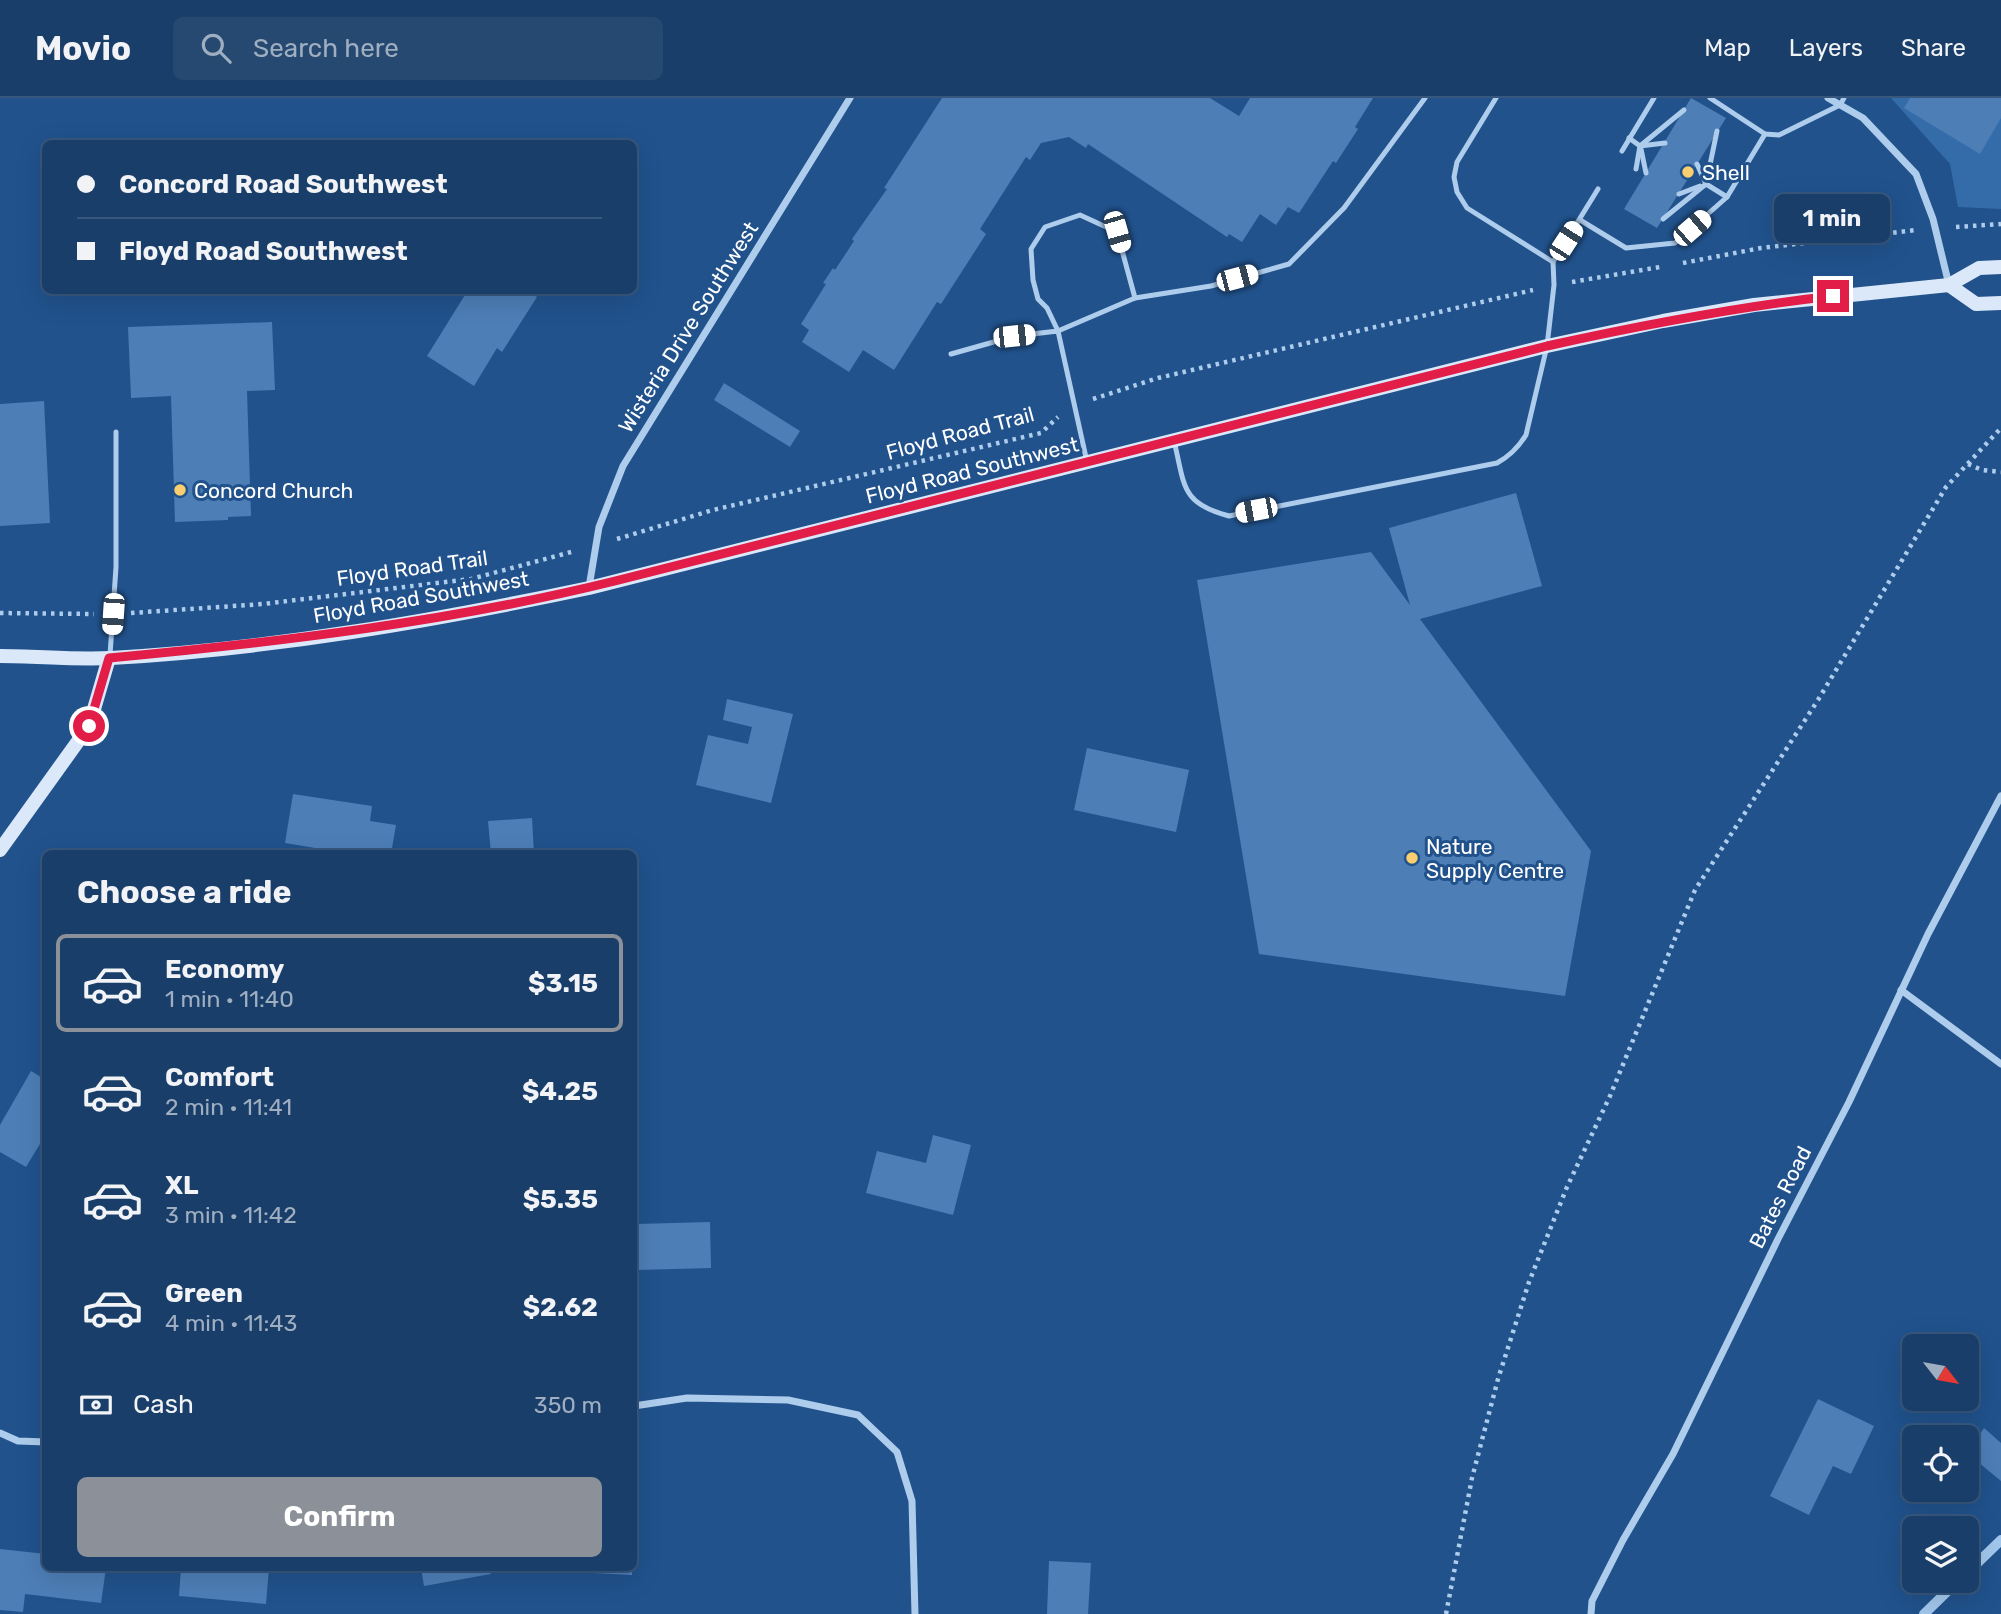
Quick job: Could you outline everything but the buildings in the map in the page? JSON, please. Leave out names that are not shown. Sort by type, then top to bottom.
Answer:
[{"type":"main road","name":"Floyd Road Southwest","points":[[0,656],[109,658],[356,632],[478,611],[589,588],[1547,346],[1754,305],[1949,285],[1979,268],[2001,267]]},
{"type":"main road","points":[[1949,285],[1976,304],[2001,303]]},
{"type":"main road","points":[[0,850],[89,726],[109,658]]},
{"type":"street","name":"Wisteria Drive Southwest","points":[[589,588],[599,527],[623,466],[850,98]]},
{"type":"street","points":[[1828,98],[1842,101],[1863,118],[1916,173],[1935,228],[1949,285]]},
{"type":"street","name":"Bates Road","points":[[1591,1614],[1592,1601],[1623,1540],[1673,1454],[1778,1239],[1849,1102],[1928,934],[2001,796]]},
{"type":"street","points":[[1901,990],[2001,1064]]},
{"type":"street","points":[[637,1406],[687,1398],[788,1400],[858,1415],[897,1452],[912,1501],[915,1614]]},
{"type":"street","points":[[0,1433],[18,1441],[42,1442]]},
{"type":"lane","points":[[951,354],[1014,336],[1058,331],[1135,298],[1211,286],[1289,264],[1345,208],[1426,98]]},
{"type":"lane","points":[[1496,98],[1457,162],[1454,177],[1457,192],[1467,208],[1553,262]]},
{"type":"lane","points":[[1710,98],[1765,134],[1779,135],[1842,101]]},
{"type":"lane","points":[[1622,151],[1651,99]]},
{"type":"lane","points":[[1636,169],[1640,146],[1684,110]]},
{"type":"lane","points":[[1663,219],[1706,184],[1717,131]]},
{"type":"lane","points":[[1580,220],[1626,248],[1675,243],[1727,197],[1765,134]]},
{"type":"lane","points":[[1629,138],[1640,146],[1646,173]]},
{"type":"lane","points":[[1640,146],[1665,143]]},
{"type":"lane","points":[[1698,164],[1706,184],[1727,197]]},
{"type":"lane","points":[[1679,194],[1706,184]]},
{"type":"lane","points":[[1174,441],[1187,494],[1197,504],[1229,516],[1496,463],[1518,448],[1526,435],[1547,346],[1555,285],[1553,262],[1598,189]]},
{"type":"lane","points":[[1087,463],[1072,405],[1058,331],[1047,307],[1038,299],[1033,280],[1031,249],[1045,227],[1080,215],[1117,232],[1135,298]]},
{"type":"lane","points":[[109,658],[116,566],[116,432]]},
{"type":"path","points":[[1681,263],[1761,248],[1935,228],[2001,224]]},
{"type":"path","name":"Floyd Road Trail","points":[[0,613],[113,614],[263,604],[471,579],[713,510],[1041,433],[1072,405],[1158,378],[1555,285],[1667,266]]},
{"type":"path","points":[[1446,1614],[1472,1478],[1498,1379],[1529,1282],[1695,890],[1818,700],[1946,487],[2001,428]]},
{"type":"path","points":[[1968,464],[1982,470],[2001,472]]},
{"type":"shaded area","points":[[1891,98],[2001,98],[2001,209],[1958,207],[1950,164]]},
{"type":"waterway","points":[[1979,1561],[2001,1540]]},
{"type":"waterway","points":[[1924,1614],[1946,1593]]},
{"type":"place","name":"Shell","points":[[1688,172]]},
{"type":"place","name":"Concord Church","points":[[180,490]]},
{"type":"place","name":"Nature Supply Centre","points":[[1412,858]]},
{"type":"route","points":[[89,726],[109,658],[356,632],[589,588],[1547,346],[1754,305],[1833,296]]}]
